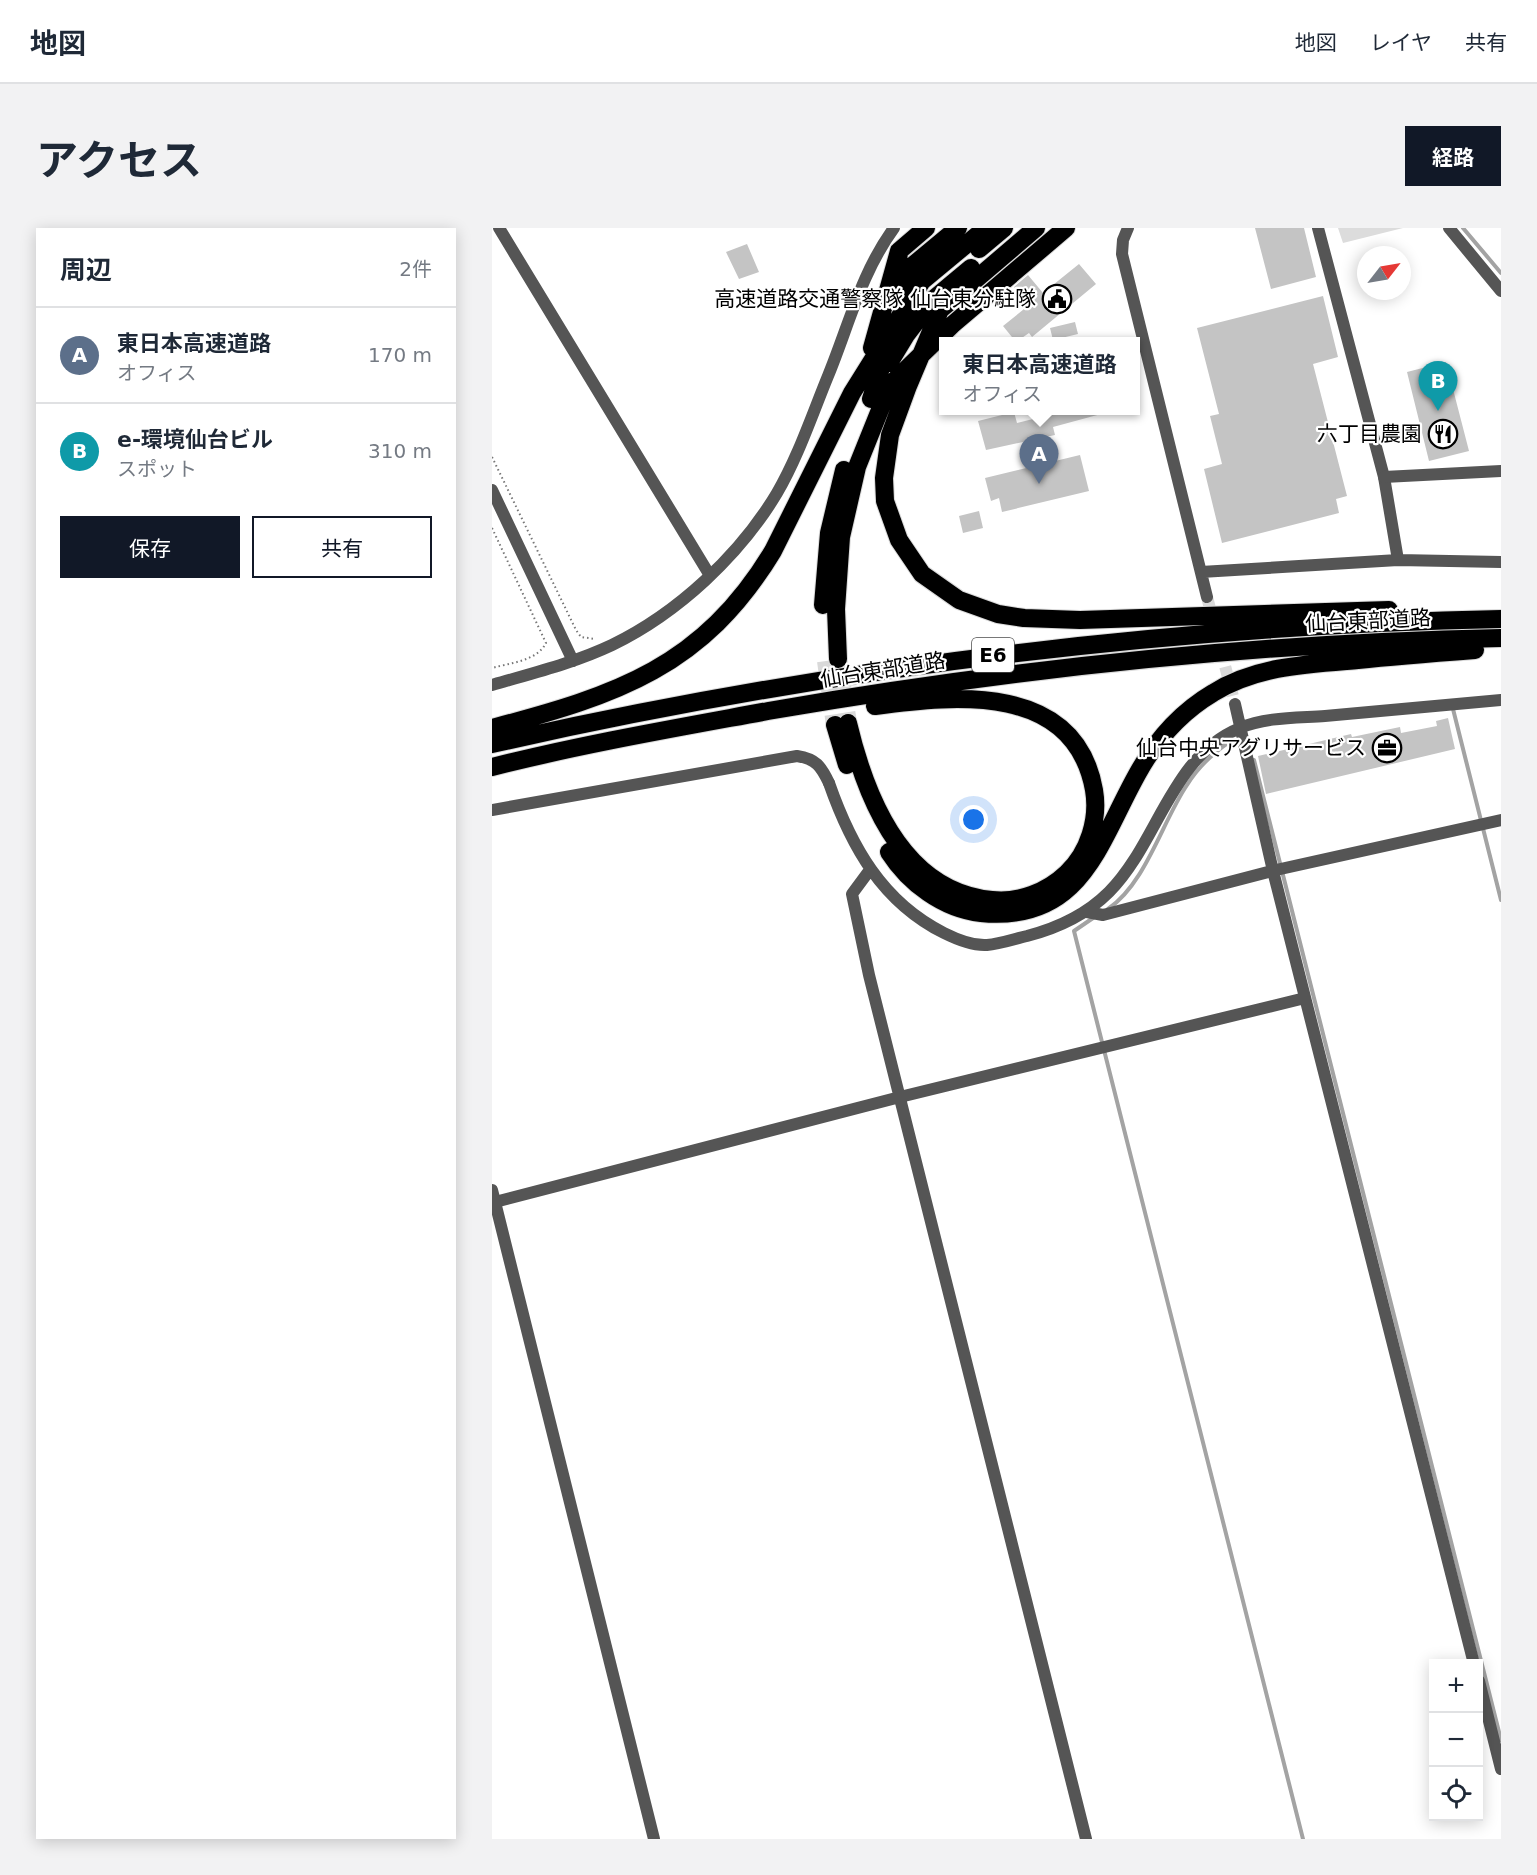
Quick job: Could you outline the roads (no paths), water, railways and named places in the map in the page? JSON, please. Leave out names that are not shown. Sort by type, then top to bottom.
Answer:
[{"type":"highway","points":[[865,369],[899,251],[926,228]]},
{"type":"highway","points":[[895,323],[905,259],[942,228]]},
{"type":"highway","points":[[895,323],[911,267],[958,228]]},
{"type":"highway","points":[[895,323],[917,274],[972,228]]},
{"type":"highway","points":[[492,728],[603,696],[655,672],[680,656],[726,616],[754,582],[773,551],[865,369],[922,281],[986,228]]},
{"type":"highway","points":[[895,323],[928,291],[1004,228]]},
{"type":"highway","points":[[832,660],[841,537],[857,467],[892,385],[938,304],[1018,228]]},
{"type":"highway","points":[[895,323],[938,304],[1036,228]]},
{"type":"highway","points":[[923,352],[946,317],[1052,228]]},
{"type":"highway","points":[[940,337],[1066,228]]},
{"type":"highway","points":[[953,337],[1080,228]]},
{"type":"highway","points":[[899,251],[892,385],[884,478],[891,521],[910,559],[922,574],[950,595],[978,608],[1024,618],[1080,620],[1419,610],[1501,618]]},
{"type":"highway","points":[[923,352],[938,304]]},
{"type":"highway","points":[[892,385],[939,338]]},
{"type":"highway","points":[[923,352],[939,344]]},
{"type":"highway","points":[[892,385],[939,349]]},
{"type":"highway","name":"仙台東部道路","points":[[492,744],[714,698],[972,657],[1210,633],[1501,618]]},
{"type":"highway","name":"仙台東部道路","points":[[492,766],[620,738],[866,695],[1066,667],[1272,649],[1501,638]]},
{"type":"highway","points":[[620,738],[723,729],[918,700],[979,699],[1016,705],[1053,722],[1076,744],[1084,758],[1093,785],[1095,816],[1090,837],[1080,857],[1067,873],[1053,884],[1019,899],[1000,901],[979,899],[941,886],[907,857],[880,814],[841,724],[852,780],[868,818],[905,872],[937,898],[954,906],[971,912],[1010,914],[1046,903],[1086,872],[1152,749],[1181,717],[1214,692],[1250,675],[1313,663],[1501,649]]},
{"type":"street","points":[[499,228],[709,574]]},
{"type":"street","points":[[492,685],[573,661],[611,645],[644,626],[685,596],[735,550],[778,491],[833,363],[862,282],[878,250],[894,228]]},
{"type":"street","points":[[1128,228],[1123,240],[1122,254],[1207,597]]},
{"type":"street","points":[[1318,228],[1384,477],[1398,560]]},
{"type":"street","points":[[1449,228],[1501,291]]},
{"type":"street","points":[[1384,477],[1501,471]]},
{"type":"street","points":[[492,489],[573,661]]},
{"type":"street","points":[[1200,572],[1398,560],[1501,562]]},
{"type":"street","points":[[1095,913],[1198,757],[1240,728],[1278,720],[1501,700]]},
{"type":"street","points":[[1235,704],[1279,870],[1305,998],[1473,1659]]},
{"type":"street","points":[[492,810],[797,756],[811,759],[819,764],[829,783],[849,836],[870,871],[924,923],[965,941],[985,945],[1038,933],[1095,913],[1501,820]]},
{"type":"street","points":[[870,871],[852,894],[900,1097],[1086,1839]]},
{"type":"street","points":[[654,1839],[494,1196],[1305,998]]},
{"type":"street","points":[[1483,1697],[1501,1769]]},
{"type":"waterway","points":[[1463,228],[1501,273]]},
{"type":"waterway","points":[[1453,709],[1501,900]]},
{"type":"waterway","points":[[1108,909],[1133,884],[1191,778],[1206,761],[1229,742]]},
{"type":"waterway","points":[[1254,760],[1501,1740]]},
{"type":"waterway","points":[[1096,916],[1074,931],[1303,1839]]},
{"type":"tunnel","points":[[1207,597],[1235,704]]},
{"type":"tunnel","points":[[838,659],[848,723]]},
{"type":"tunnel","points":[[826,661],[835,725]]},
{"type":"place","name":"高速道路交通警察隊 仙台東分駐隊","points":[[1057,299]]},
{"type":"place","name":"e-環境仙台ビル","points":[[1438,411]]},
{"type":"place","name":"六丁目農園","points":[[1443,434]]},
{"type":"place","name":"東日本高速道路","points":[[1039,484]]},
{"type":"place","name":"仙台中央アグリサービス","points":[[1387,748]]}]
